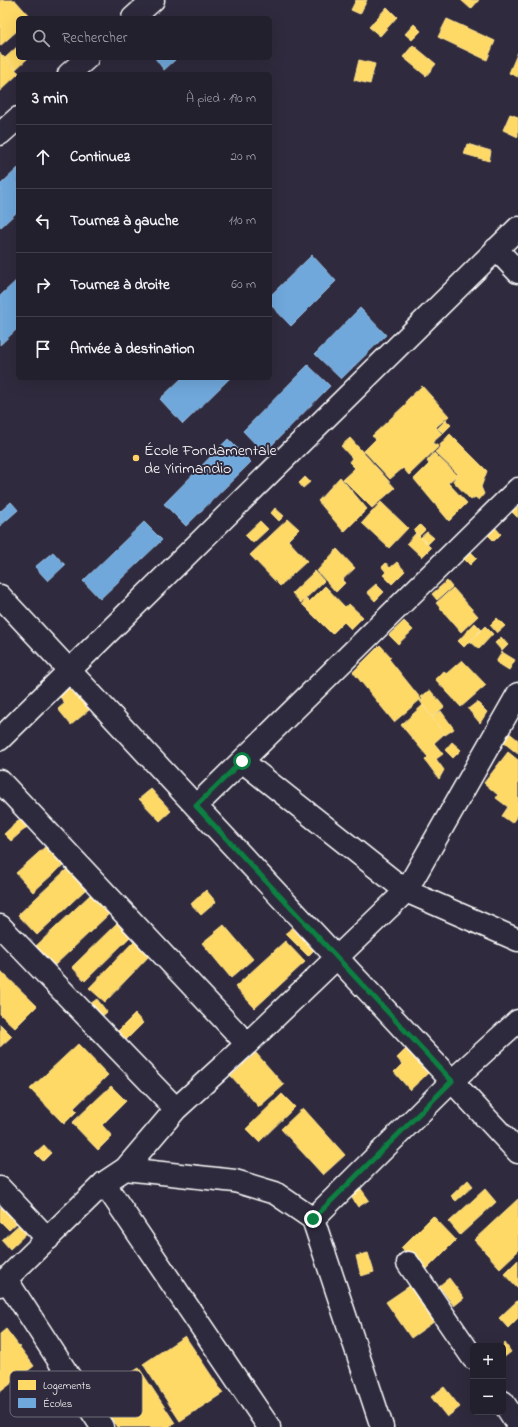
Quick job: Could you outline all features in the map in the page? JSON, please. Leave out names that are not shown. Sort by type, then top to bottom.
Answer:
[{"type":"street","points":[[135,16],[154,0]]},
{"type":"street","points":[[71,72],[85,60]]},
{"type":"street","points":[[0,134],[16,120]]},
{"type":"street","points":[[0,739],[518,228]]},
{"type":"street","points":[[496,249],[518,272]]},
{"type":"street","points":[[196,806],[518,489]]},
{"type":"street","points":[[0,596],[518,1152]]},
{"type":"street","points":[[64,1371],[3,1282],[104,1184],[125,1169],[176,1109],[247,1044],[406,891],[518,694]]},
{"type":"street","points":[[242,761],[406,891],[518,940]]},
{"type":"street","points":[[0,781],[247,1044]]},
{"type":"street","points":[[0,926],[176,1109]]},
{"type":"street","points":[[313,1219],[452,1081],[518,1021]]},
{"type":"street","points":[[125,1169],[235,1181],[275,1193],[313,1219],[382,1427]]},
{"type":"street","points":[[104,1184],[269,1427]]},
{"type":"street","points":[[0,1188],[48,1238]]},
{"type":"street","points":[[408,1263],[470,1354]]},
{"type":"street","points":[[506,1406],[518,1424]]},
{"type":"street","points":[[95,1417],[102,1427]]},
{"type":"building: Logements","points":[[0,0],[15,0],[29,16],[16,16],[16,32],[0,46]]},
{"type":"building: Logements","points":[[356,0],[367,0],[360,14],[351,10]]},
{"type":"building: Logements","points":[[461,0],[479,0],[471,9]]},
{"type":"building: Logements","points":[[387,7],[397,17],[380,36],[369,27]]},
{"type":"building: Logements","points":[[447,19],[495,41],[487,60],[438,37]]},
{"type":"building: Logements","points":[[414,24],[421,31],[412,40],[405,34]]},
{"type":"building: Logements","points":[[413,45],[436,64],[426,76],[403,57]]},
{"type":"building: Logements","points":[[16,48],[16,60],[26,60],[16,69],[5,58]]},
{"type":"building: Logements","points":[[518,52],[518,77],[509,73]]},
{"type":"building: Logements","points":[[0,53],[18,72],[16,72],[16,76],[0,91]]},
{"type":"building: Logements","points":[[359,60],[375,64],[370,84],[354,80]]},
{"type":"building: Logements","points":[[510,114],[518,117],[518,137],[503,130]]},
{"type":"building: Logements","points":[[467,144],[491,151],[489,161],[464,154]]},
{"type":"building: Logements","points":[[422,386],[449,416],[436,427],[442,434],[432,443],[439,446],[409,475],[403,468],[390,479],[364,451],[376,439],[372,436],[406,404],[407,400]]},
{"type":"building: Logements","points":[[446,420],[451,425],[443,433],[438,428]]},
{"type":"building: Logements","points":[[450,434],[487,471],[481,487],[484,494],[479,500],[475,497],[471,500],[453,481],[458,474],[435,452],[441,447],[440,445]]},
{"type":"building: Logements","points":[[350,438],[395,488],[372,508],[343,479],[355,468],[349,462],[352,458],[341,446]]},
{"type":"building: Logements","points":[[434,453],[457,475],[448,483],[467,503],[449,521],[414,479],[429,464],[427,461]]},
{"type":"building: Logements","points":[[305,477],[310,482],[303,488],[299,483]]},
{"type":"building: Logements","points":[[340,477],[367,509],[344,532],[318,501]]},
{"type":"building: Logements","points":[[381,502],[408,528],[389,548],[362,523]]},
{"type":"building: Logements","points":[[518,503],[518,517],[517,517],[510,510]]},
{"type":"building: Logements","points":[[275,508],[284,516],[279,521],[271,513]]},
{"type":"building: Logements","points":[[288,519],[299,529],[288,540],[307,561],[280,586],[250,555]]},
{"type":"building: Logements","points":[[260,521],[268,529],[253,543],[245,535]]},
{"type":"building: Logements","points":[[420,525],[425,530],[419,536],[414,531]]},
{"type":"building: Logements","points":[[493,525],[501,534],[494,541],[486,533]]},
{"type":"building: Logements","points":[[427,532],[434,538],[428,544],[421,537]]},
{"type":"building: Logements","points":[[416,533],[431,548],[422,557],[407,543]]},
{"type":"building: Logements","points":[[337,549],[355,568],[342,580],[345,583],[336,592],[317,571]]},
{"type":"building: Logements","points":[[469,550],[477,558],[470,565],[462,557]]},
{"type":"building: Logements","points":[[397,562],[405,571],[392,584],[383,575],[386,572],[382,567],[386,563],[390,568]]},
{"type":"building: Logements","points":[[315,571],[324,581],[301,603],[292,593]]},
{"type":"building: Logements","points":[[447,581],[452,587],[437,600],[432,594]]},
{"type":"building: Logements","points":[[376,584],[384,592],[375,601],[367,592]]},
{"type":"building: Logements","points":[[325,586],[345,607],[349,604],[363,617],[351,629],[344,622],[332,634],[302,604],[306,599],[309,602]]},
{"type":"building: Logements","points":[[453,588],[478,616],[461,632],[436,603]]},
{"type":"building: Logements","points":[[497,618],[505,626],[497,633],[490,625]]},
{"type":"building: Logements","points":[[404,621],[413,630],[398,644],[389,635]]},
{"type":"building: Logements","points":[[475,623],[481,629],[464,647],[458,641]]},
{"type":"building: Logements","points":[[485,626],[493,634],[479,649],[470,641]]},
{"type":"building: Logements","points":[[501,637],[508,645],[502,651],[495,643]]},
{"type":"building: Logements","points":[[380,645],[391,657],[389,659],[421,699],[394,722],[353,672]]},
{"type":"building: Logements","points":[[502,652],[515,660],[509,670],[496,662]]},
{"type":"building: Logements","points":[[462,660],[486,685],[461,707],[435,679],[444,671],[446,674]]},
{"type":"building: Logements","points":[[71,687],[89,710],[71,725],[58,709],[65,703],[59,696]]},
{"type":"building: Logements","points":[[430,690],[444,707],[432,717],[420,701],[423,699],[421,697]]},
{"type":"building: Logements","points":[[477,702],[487,712],[480,723],[468,709]]},
{"type":"building: Logements","points":[[423,705],[444,734],[434,743],[443,754],[436,759],[444,770],[439,779],[425,760],[428,757],[401,725]]},
{"type":"building: Logements","points":[[441,711],[454,729],[445,735],[432,717]]},
{"type":"building: Logements","points":[[502,727],[518,740],[518,754],[497,737]]},
{"type":"building: Logements","points":[[452,742],[461,750],[453,758],[445,750]]},
{"type":"building: Logements","points":[[508,752],[518,760],[518,814],[512,823],[502,816],[508,807],[496,798],[498,795],[484,783]]},
{"type":"building: Logements","points":[[151,789],[171,811],[160,821],[139,799]]},
{"type":"building: Logements","points":[[20,819],[27,827],[11,841],[4,834]]},
{"type":"building: Logements","points":[[46,846],[63,865],[33,892],[16,873]]},
{"type":"building: Logements","points":[[68,868],[87,888],[37,935],[18,915]]},
{"type":"building: Logements","points":[[206,890],[216,902],[201,915],[191,904]]},
{"type":"building: Logements","points":[[91,894],[109,914],[54,966],[35,947]]},
{"type":"building: Logements","points":[[117,923],[131,936],[85,981],[72,967]]},
{"type":"building: Logements","points":[[224,925],[253,959],[231,978],[202,943]]},
{"type":"building: Logements","points":[[292,927],[315,949],[308,956],[286,934]]},
{"type":"building: Logements","points":[[136,939],[151,954],[105,1002],[89,988]]},
{"type":"building: Logements","points":[[285,941],[305,962],[255,1008],[235,987]]},
{"type":"building: Logements","points":[[0,970],[37,1006],[15,1028],[0,1014]]},
{"type":"building: Logements","points":[[97,999],[107,1012],[100,1018],[90,1004]]},
{"type":"building: Logements","points":[[135,1014],[143,1023],[125,1041],[117,1032]]},
{"type":"building: Logements","points":[[0,1024],[12,1036],[0,1047]]},
{"type":"building: Logements","points":[[78,1044],[108,1075],[74,1108],[77,1111],[64,1124],[30,1089]]},
{"type":"building: Logements","points":[[406,1049],[428,1073],[410,1090],[394,1072],[402,1064],[397,1058]]},
{"type":"building: Logements","points":[[256,1053],[284,1085],[259,1107],[231,1076]]},
{"type":"building: Logements","points":[[111,1086],[126,1101],[102,1125],[112,1136],[98,1150],[72,1123]]},
{"type":"building: Logements","points":[[282,1094],[295,1107],[259,1142],[246,1129]]},
{"type":"building: Logements","points":[[303,1108],[345,1155],[323,1175],[281,1129]]},
{"type":"building: Logements","points":[[44,1145],[51,1153],[43,1161],[35,1153]]},
{"type":"building: Logements","points":[[468,1180],[473,1186],[456,1201],[451,1196]]},
{"type":"building: Logements","points":[[359,1186],[369,1200],[358,1207],[348,1192]]},
{"type":"building: Logements","points":[[485,1189],[496,1202],[460,1235],[449,1222]]},
{"type":"building: Logements","points":[[518,1199],[518,1251],[500,1268],[474,1240]]},
{"type":"building: Logements","points":[[4,1204],[19,1221],[9,1230],[0,1221],[0,1208]]},
{"type":"building: Logements","points":[[433,1216],[456,1240],[424,1272],[401,1248]]},
{"type":"building: Logements","points":[[22,1222],[30,1230],[10,1249],[2,1240]]},
{"type":"building: Logements","points":[[368,1253],[374,1272],[361,1276],[356,1256]]},
{"type":"building: Logements","points":[[518,1260],[518,1289],[504,1274]]},
{"type":"building: Logements","points":[[449,1278],[464,1298],[454,1306],[439,1286]]},
{"type":"building: Logements","points":[[411,1285],[435,1321],[411,1338],[386,1302]]},
{"type":"building: Logements","points":[[518,1300],[518,1318],[508,1328],[499,1318]]},
{"type":"building: Logements","points":[[6,1329],[34,1366],[27,1371],[10,1371],[10,1384],[0,1392],[0,1334]]},
{"type":"building: Logements","points":[[185,1336],[223,1393],[180,1421],[143,1364]]},
{"type":"building: Logements","points":[[506,1344],[511,1352],[506,1356]]},
{"type":"building: Logements","points":[[139,1368],[141,1371],[134,1371]]},
{"type":"building: Logements","points":[[142,1373],[175,1423],[170,1427],[117,1427],[110,1417],[142,1417]]},
{"type":"building: Logements","points":[[444,1387],[460,1407],[447,1417],[431,1397]]},
{"type":"building: Écoles","points":[[156,60],[175,60],[164,70]]},
{"type":"building: Écoles","points":[[16,170],[16,213],[0,228],[0,185]]},
{"type":"building: Écoles","points":[[312,255],[336,281],[291,326],[272,306],[272,294]]},
{"type":"building: Écoles","points":[[16,281],[16,330],[0,345],[0,296]]},
{"type":"building: Écoles","points":[[360,308],[386,335],[341,379],[315,354]]},
{"type":"building: Écoles","points":[[308,365],[330,386],[264,453],[243,431]]},
{"type":"building: Écoles","points":[[180,380],[228,380],[183,424],[160,399]]},
{"type":"building: Écoles","points":[[228,439],[251,462],[186,526],[164,504]]},
{"type":"building: Écoles","points":[[11,502],[18,510],[0,526],[0,510],[1,511]]},
{"type":"building: Écoles","points":[[144,522],[162,540],[100,599],[83,581]]},
{"type":"building: Écoles","points":[[53,552],[65,565],[48,581],[35,567]]},
{"type":"place","name":"École Fondamentale de Yirimandio","points":[[136,458]]},
{"type":"route","points":[[242,761],[196,806],[452,1081],[313,1219]]}]
